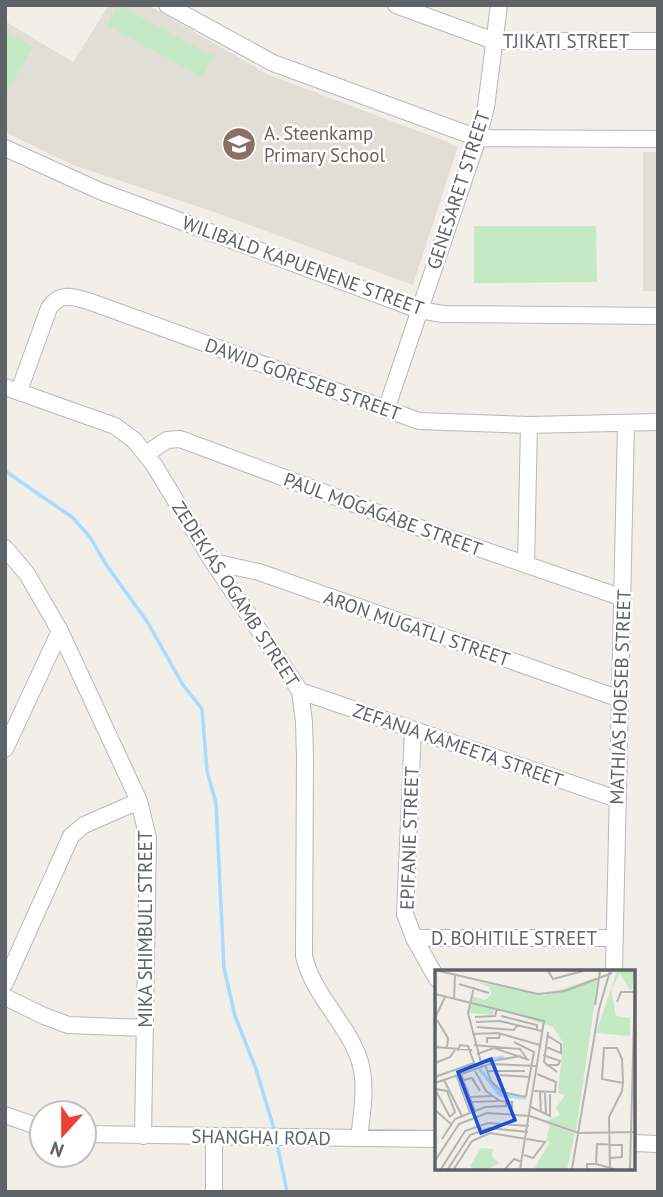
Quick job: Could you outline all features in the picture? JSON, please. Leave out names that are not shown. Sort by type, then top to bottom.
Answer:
[{"type":"street","points":[[167,5],[272,63],[478,138],[658,139]]},
{"type":"street","name":"TJIKATI STREET","points":[[396,5],[494,41],[658,41]]},
{"type":"street","name":"GENESARET STREET","points":[[386,410],[478,138],[486,107],[499,5]]},
{"type":"street","name":"WILIBALD KAPUENENE STREET","points":[[5,148],[100,191],[419,310],[443,314],[658,316]]},
{"type":"street","name":"DAWID GORESEB STREET","points":[[12,389],[49,308],[59,297],[65,296],[91,302],[419,421],[529,425],[658,422]]},
{"type":"street","name":"ZEDEKIAS OGAMB STREET","points":[[12,389],[116,426],[128,434],[146,454],[213,562],[300,691],[306,758],[304,956],[310,977],[359,1060],[363,1093],[359,1138]]},
{"type":"street","name":"MATHIAS HOESEB STREET","points":[[614,970],[626,423]]},
{"type":"street","points":[[526,565],[529,425]]},
{"type":"street","name":"PAUL MOGAGABE STREET","points":[[146,454],[167,440],[180,439],[388,517],[623,598]]},
{"type":"street","name":"MIKA SHIMBULI STREET","points":[[5,548],[27,574],[60,631],[139,801],[148,838],[143,1136]]},
{"type":"street","name":"ARON MUGATLI STREET","points":[[213,562],[259,572],[620,699]]},
{"type":"street","points":[[5,749],[60,631]]},
{"type":"street","name":"ZEFANJA KAMEETA STREET","points":[[300,691],[617,799]]},
{"type":"street","name":"EPIFANIE STREET","points":[[412,730],[404,906],[407,923],[435,975]]},
{"type":"street","points":[[5,983],[71,836],[85,825],[139,801]]},
{"type":"street","name":"D. BOHITILE STREET","points":[[414,938],[615,938]]},
{"type":"street","points":[[5,997],[68,1025],[145,1028]]},
{"type":"street","points":[[5,1115],[28,1123]]},
{"type":"street","name":"SHANGHAI ROAD","points":[[98,1134],[435,1139]]},
{"type":"street","points":[[214,1136],[214,1192]]},
{"type":"street","points":[[635,1143],[658,1144]]},
{"type":"shaded area","name":"A. Steenkamp Primary School","points":[[109,5],[148,5],[269,75],[458,146],[413,285],[217,213],[73,165],[5,132],[5,21],[73,62]]},
{"type":"shaded area","points":[[643,152],[658,152],[658,291],[643,291]]},
{"type":"green space","points":[[118,5],[213,56],[202,77],[107,25]]},
{"type":"green space","points":[[5,31],[33,47],[5,95]]},
{"type":"green space","points":[[474,226],[596,226],[597,282],[474,283]]},
{"type":"waterway","points":[[5,471],[72,517],[90,537],[105,563],[148,623],[183,685],[202,709],[207,771],[216,803],[224,968],[235,1016],[256,1069],[275,1132]]},
{"type":"waterway","points":[[278,1148],[287,1192]]},
{"type":"place","name":"A. Steenkamp Primary School","points":[[239,144]]}]
